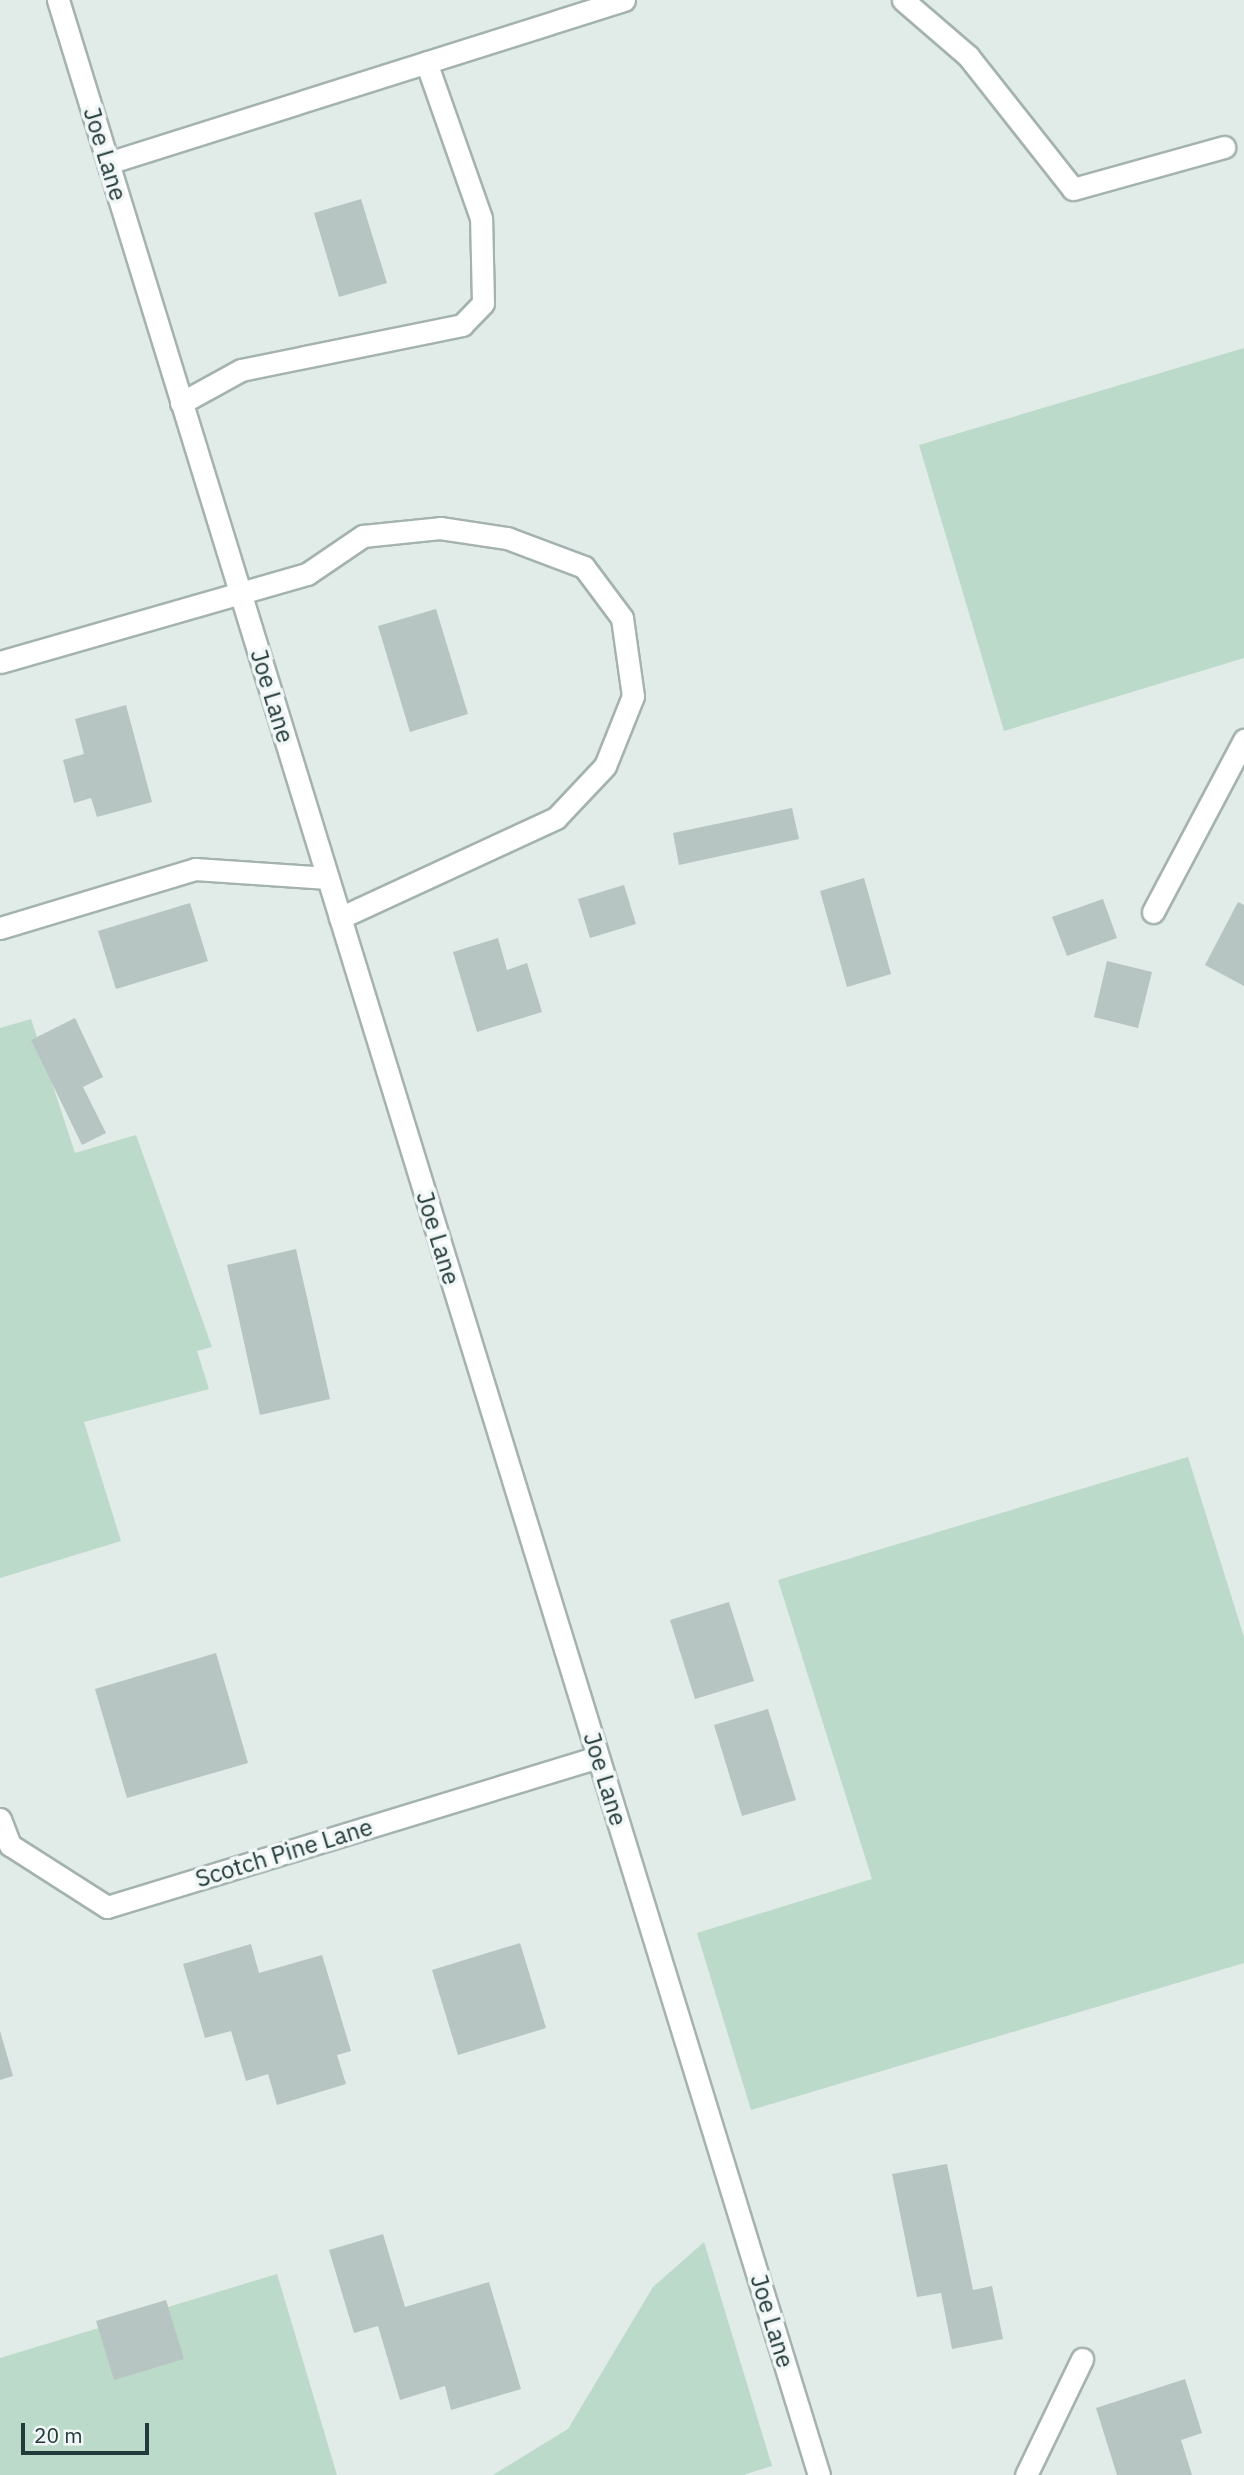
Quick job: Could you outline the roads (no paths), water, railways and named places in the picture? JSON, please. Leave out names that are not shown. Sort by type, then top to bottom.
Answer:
[{"type":"street","name":"Joe Lane","points":[[58,0],[820,2475]]},
{"type":"street","points":[[108,163],[624,0]]},
{"type":"street","points":[[903,0],[968,56],[1073,189],[1224,147]]},
{"type":"street","points":[[181,403],[241,370],[462,325],[483,303],[481,218],[426,62]]},
{"type":"street","points":[[0,662],[239,590],[307,574],[363,536],[440,528],[507,538],[584,567],[622,618],[633,696],[605,766],[556,818],[340,918]]},
{"type":"street","points":[[1153,912],[1244,740]]},
{"type":"street","points":[[0,928],[195,870],[328,878]]},
{"type":"street","name":"Scotch Pine Lane","points":[[0,1819],[10,1846],[107,1907],[598,1757]]},
{"type":"street","points":[[1026,2475],[1082,2358]]}]
